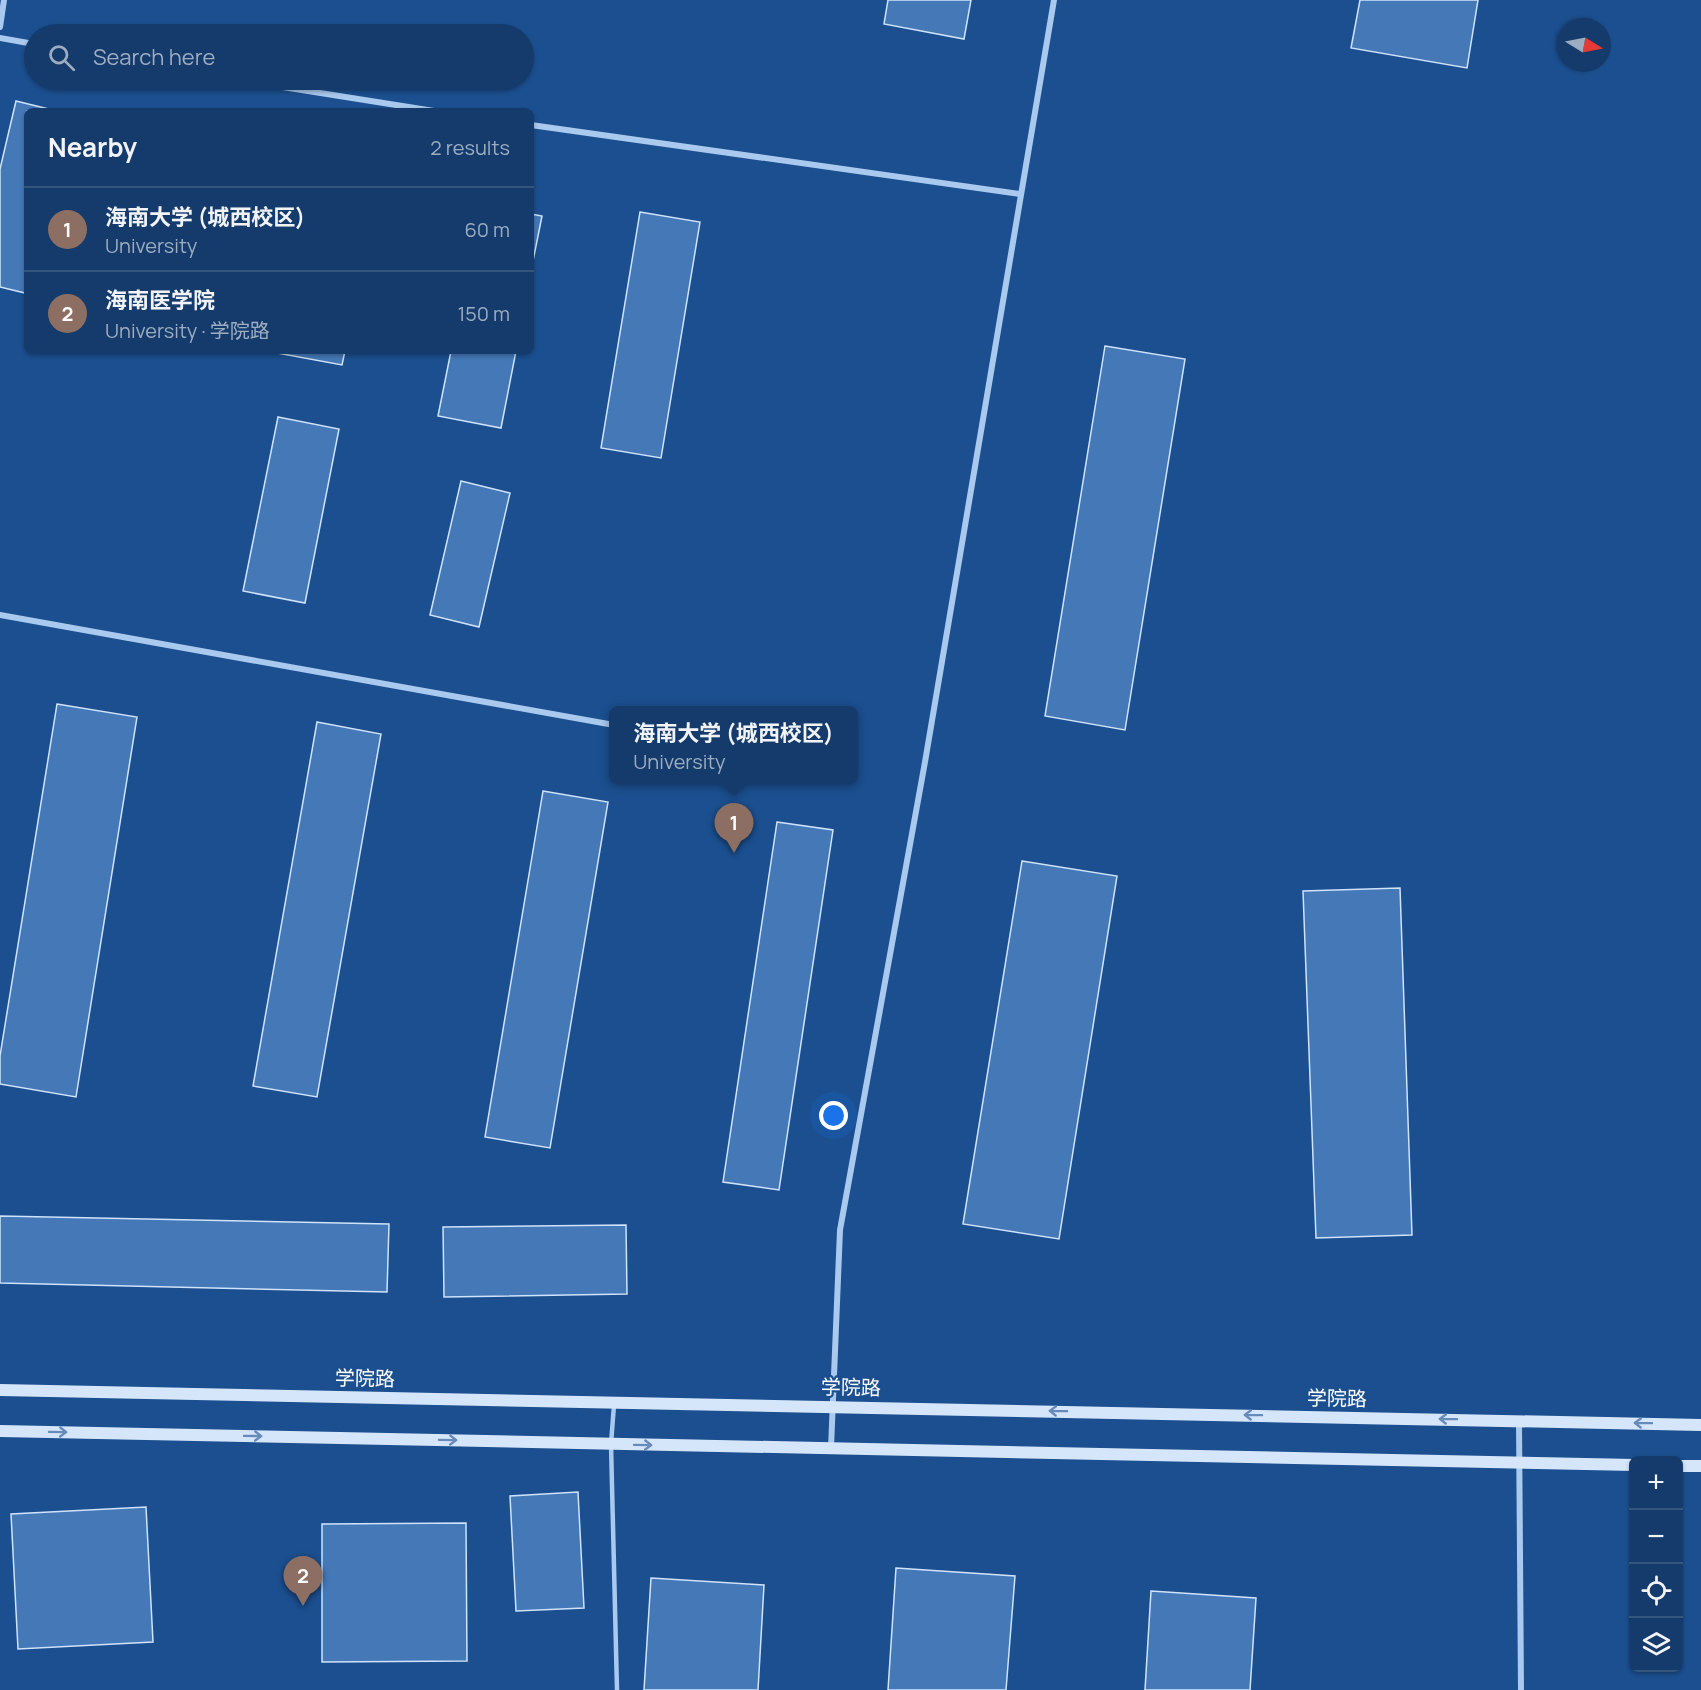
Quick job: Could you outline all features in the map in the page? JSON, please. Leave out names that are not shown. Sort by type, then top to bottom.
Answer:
[{"type":"main road","name":"学院路","points":[[0,1390],[1701,1425]]},
{"type":"main road","points":[[0,1431],[1629,1465]]},
{"type":"main road","points":[[1683,1466],[1701,1466]]},
{"type":"street","points":[[0,27],[4,0]]},
{"type":"street","points":[[831,1448],[840,1230],[925,762],[1054,0]]},
{"type":"street","points":[[0,38],[24,42]]},
{"type":"street","points":[[301,90],[415,108]]},
{"type":"street","points":[[534,125],[1020,194]]},
{"type":"street","points":[[0,615],[609,723]]},
{"type":"street","points":[[1519,1421],[1521,1690]]},
{"type":"lane","points":[[614,1402],[611,1444],[617,1690]]},
{"type":"building","points":[[888,0],[971,0],[964,39],[884,24]]},
{"type":"building","points":[[1360,0],[1478,0],[1467,68],[1351,48]]},
{"type":"building","points":[[16,101],[45,108],[24,108],[24,293],[0,287],[0,169]]},
{"type":"building","points":[[640,212],[700,222],[661,458],[601,448]]},
{"type":"building","points":[[534,215],[542,216],[534,256]]},
{"type":"building","points":[[1105,346],[1185,359],[1125,730],[1045,716]]},
{"type":"building","points":[[282,354],[344,354],[342,365]]},
{"type":"building","points":[[450,354],[515,354],[501,428],[438,416]]},
{"type":"building","points":[[278,417],[339,429],[305,603],[243,591]]},
{"type":"building","points":[[461,481],[510,493],[479,627],[430,615]]},
{"type":"building","points":[[57,704],[137,717],[76,1097],[0,1084],[0,1056]]},
{"type":"building","points":[[317,722],[381,734],[317,1097],[253,1086]]},
{"type":"building","points":[[543,791],[608,802],[550,1148],[485,1137]]},
{"type":"building","points":[[777,822],[833,830],[779,1190],[723,1182]]},
{"type":"building","points":[[1022,861],[1117,876],[1059,1239],[963,1224]]},
{"type":"building","points":[[1400,888],[1412,1235],[1316,1238],[1303,891]]},
{"type":"building","points":[[0,1216],[389,1224],[387,1292],[0,1283]]},
{"type":"building","points":[[626,1225],[627,1294],[444,1297],[443,1227]]},
{"type":"building","points":[[578,1492],[584,1608],[516,1611],[510,1496]]},
{"type":"building","points":[[146,1507],[153,1642],[18,1649],[11,1514]]},
{"type":"building","points":[[466,1523],[467,1661],[322,1662],[322,1524]]},
{"type":"building","points":[[896,1568],[1015,1576],[1006,1690],[888,1690]]},
{"type":"building","points":[[651,1578],[764,1585],[758,1690],[644,1690]]},
{"type":"building","points":[[1151,1591],[1256,1598],[1250,1690],[1145,1690]]},
{"type":"place","name":"海南大学 (城西校区)","points":[[734,853]]},
{"type":"place","name":"海南医学院","points":[[303,1606]]}]
